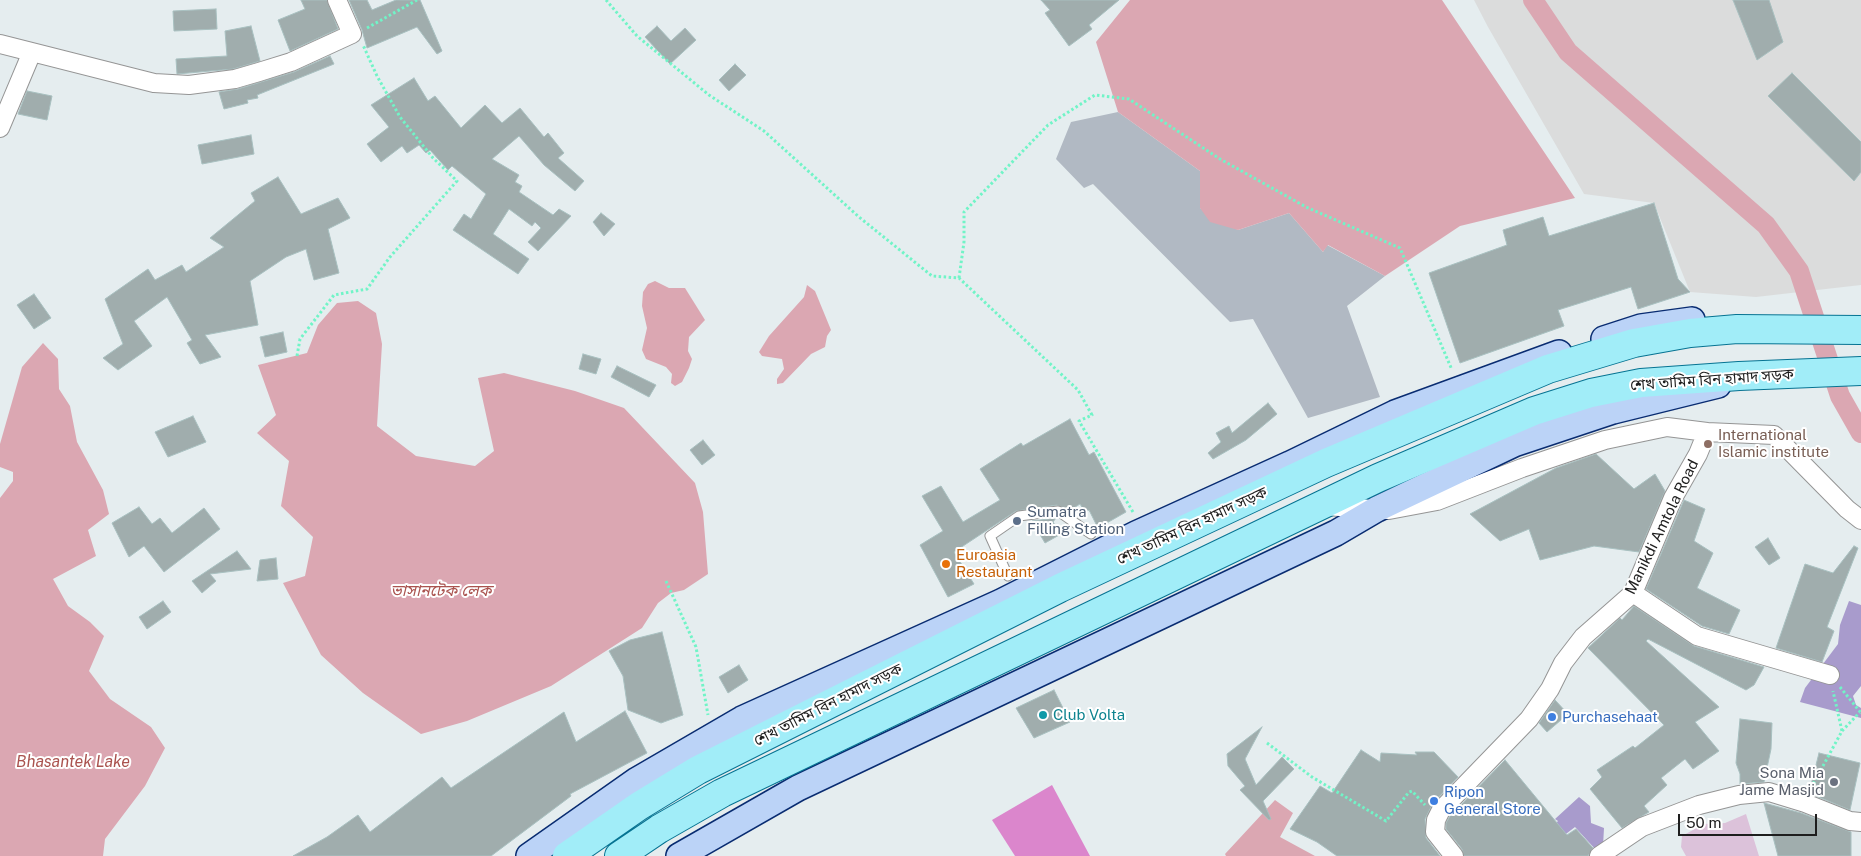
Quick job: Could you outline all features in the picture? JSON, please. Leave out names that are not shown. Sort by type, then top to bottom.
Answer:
[{"type":"main road","points":[[528,856],[637,780],[742,719],[1001,602],[1136,534],[1290,464],[1395,413],[1527,363],[1642,327],[1709,318],[1737,329]]},
{"type":"main road","name":"শেখ তামিম বিন হামাদ সড়ক","points":[[567,856],[639,806],[698,770],[1060,588],[1326,463],[1548,369],[1634,343],[1690,333],[1737,329],[1861,330]]},
{"type":"main road","name":"শেখ তামিম বিন হামাদ সড়ক","points":[[619,856],[659,829],[722,793],[1378,478],[1534,411],[1591,393],[1641,383],[1739,376],[1861,372]]},
{"type":"main road","points":[[679,856],[798,788],[1336,532],[1377,509],[1514,444],[1594,416],[1716,387],[1739,376]]},
{"type":"street","points":[[0,44],[154,83],[189,86],[235,79],[291,62],[352,34],[338,0]]},
{"type":"street","points":[[0,128],[32,52]]},
{"type":"street","points":[[1319,506],[1389,510],[1437,501],[1522,468],[1605,440],[1667,427],[1707,432],[1774,435],[1861,520]]},
{"type":"street","name":"Manikdi Amtola Road","points":[[1437,818],[1441,810],[1465,782],[1529,719],[1550,689],[1563,663],[1583,637],[1633,594],[1673,498],[1698,454],[1707,432]]},
{"type":"street","points":[[1633,594],[1697,636],[1830,675]]},
{"type":"street","points":[[1599,856],[1642,828],[1699,805],[1739,795],[1770,792],[1805,802],[1850,821],[1861,822]]},
{"type":"street","points":[[1437,818],[1435,832],[1454,856]]},
{"type":"lane","points":[[1008,576],[990,536],[1019,516],[1058,511],[1091,534]]},
{"type":"path","points":[[366,28],[416,0]]},
{"type":"path","points":[[606,0],[637,36],[709,95],[764,131],[859,217],[932,276],[959,278],[1078,390],[1092,415],[1079,421],[1134,513]]},
{"type":"path","points":[[297,356],[300,339],[334,295],[368,289],[390,257],[457,182],[433,158],[400,117],[377,76],[362,42]]},
{"type":"path","points":[[959,278],[964,242],[964,212],[1048,125],[1095,95],[1129,99],[1220,159],[1306,207],[1400,248],[1455,378]]},
{"type":"path","points":[[666,581],[696,647],[708,718]]},
{"type":"path","points":[[1805,802],[1811,787],[1842,731],[1860,713],[1830,675]]},
{"type":"path","points":[[1830,675],[1837,716],[1842,731]]},
{"type":"path","points":[[1267,744],[1312,778],[1386,821],[1408,792],[1412,791],[1437,818]]},
{"type":"shaded area","points":[[1474,0],[1861,0],[1861,285],[1756,297],[1690,292],[1654,203],[1584,194]]},
{"type":"shaded area","points":[[1118,112],[1200,171],[1200,208],[1238,230],[1289,213],[1323,252],[1327,245],[1385,276],[1347,306],[1380,397],[1308,418],[1253,319],[1230,322],[1093,184],[1084,188],[1056,159],[1071,122]]},
{"type":"shaded area","points":[[1849,601],[1861,605],[1861,686],[1853,696],[1856,705],[1861,708],[1861,718],[1800,702],[1805,688],[1838,644],[1840,625]]},
{"type":"shaded area","points":[[1052,785],[1090,856],[1015,856],[992,820]]},
{"type":"shaded area","points":[[1579,797],[1590,806],[1591,823],[1604,828],[1603,846],[1596,850],[1575,827],[1558,840],[1549,831],[1558,821],[1555,819]]},
{"type":"shaded area","points":[[1746,814],[1759,856],[1686,856],[1681,847],[1682,836],[1704,824],[1725,823]]},
{"type":"water","points":[[1130,0],[1442,0],[1575,198],[1460,226],[1385,276],[1328,245],[1323,252],[1289,213],[1238,230],[1210,222],[1200,208],[1200,171],[1118,112],[1096,42]]},
{"type":"water","points":[[655,281],[669,288],[685,288],[705,320],[689,337],[688,351],[692,359],[682,382],[675,386],[671,383],[672,374],[666,367],[646,359],[642,350],[647,328],[642,306],[643,292],[648,284]]},
{"type":"water","points":[[807,285],[815,291],[831,330],[827,336],[825,347],[811,354],[783,383],[777,384],[777,379],[784,369],[782,359],[762,356],[759,352],[769,336],[804,297]]},
{"type":"water","name":"ভাসানটেক লেক","points":[[358,301],[376,313],[382,344],[377,426],[416,456],[475,466],[494,451],[478,378],[504,373],[575,391],[624,408],[695,483],[703,512],[708,574],[684,590],[671,593],[658,603],[642,628],[551,686],[467,721],[421,734],[363,693],[321,655],[283,583],[305,576],[313,537],[281,506],[289,461],[257,433],[276,415],[258,365],[307,353],[318,325],[337,303]]},
{"type":"water","name":"Bhasantek Lake","points":[[43,343],[58,359],[59,389],[70,406],[77,442],[103,490],[109,514],[88,530],[96,556],[53,579],[68,606],[90,622],[104,636],[89,671],[110,699],[151,727],[165,748],[145,786],[105,839],[103,856],[0,856],[0,498],[13,481],[13,472],[0,467],[0,444],[22,367]]},
{"type":"water","points":[[1275,800],[1293,813],[1280,837],[1315,856],[1226,856],[1225,854]]},
{"type":"building","points":[[301,0],[327,0],[338,29],[290,51],[278,20],[305,9]]},
{"type":"building","points":[[349,0],[367,0],[372,10],[396,0],[420,0],[442,51],[437,54],[417,27],[367,48],[362,30]]},
{"type":"building","points":[[1041,0],[1119,0],[1089,25],[1092,29],[1069,46],[1045,13],[1050,10]]},
{"type":"building","points":[[1733,0],[1769,0],[1783,42],[1757,60]]},
{"type":"building","points":[[216,9],[217,29],[174,31],[173,11]]},
{"type":"building","points":[[251,26],[260,61],[233,69],[177,74],[176,59],[227,56],[225,31]]},
{"type":"building","points":[[657,26],[671,41],[685,28],[696,40],[670,64],[645,37]]},
{"type":"building","points":[[330,56],[334,64],[257,95],[258,98],[247,100],[248,103],[224,109],[219,92],[238,89],[294,72]]},
{"type":"building","points":[[735,64],[746,75],[729,91],[719,80]]},
{"type":"building","points":[[1792,73],[1861,142],[1861,172],[1854,181],[1768,96]]},
{"type":"building","points":[[414,78],[428,101],[435,96],[461,128],[485,105],[502,123],[520,108],[544,137],[548,133],[564,153],[558,158],[584,181],[575,191],[544,165],[519,136],[492,159],[519,175],[515,182],[522,186],[519,192],[553,215],[559,209],[571,216],[538,251],[528,242],[541,228],[535,222],[532,226],[509,209],[493,234],[529,259],[518,274],[453,230],[464,214],[471,219],[486,194],[452,166],[448,170],[430,150],[426,153],[419,145],[407,153],[402,146],[381,162],[367,144],[389,127],[371,105]]},
{"type":"building","points":[[27,91],[52,96],[47,120],[18,114]]},
{"type":"building","points":[[251,135],[254,154],[202,164],[198,145]]},
{"type":"building","points":[[278,177],[301,214],[338,198],[350,218],[328,229],[339,273],[314,280],[306,249],[286,257],[250,281],[258,325],[205,335],[221,357],[200,364],[187,343],[192,340],[167,297],[134,321],[152,346],[118,370],[103,358],[123,344],[105,299],[148,269],[155,280],[182,265],[186,272],[224,247],[210,238],[255,201],[251,193]]},
{"type":"building","points":[[1654,203],[1678,279],[1690,292],[1638,309],[1631,287],[1558,310],[1564,326],[1460,363],[1429,273],[1507,245],[1503,230],[1543,217],[1549,236]]},
{"type":"building","points":[[601,213],[615,224],[604,236],[593,222]]},
{"type":"building","points":[[34,294],[51,318],[34,329],[17,305]]},
{"type":"building","points":[[283,332],[287,352],[265,357],[260,337]]},
{"type":"building","points":[[583,354],[601,359],[596,374],[579,369]]},
{"type":"building","points":[[617,366],[656,385],[649,397],[611,377]]},
{"type":"building","points":[[1268,403],[1277,414],[1246,440],[1213,459],[1208,453],[1221,442],[1216,433],[1229,426],[1232,433]]},
{"type":"building","points":[[193,416],[206,442],[168,457],[155,432]]},
{"type":"building","points":[[1070,419],[1089,455],[1094,452],[1126,512],[1098,528],[1089,510],[1085,512],[1080,504],[1069,511],[1057,505],[1016,511],[954,552],[974,584],[948,597],[920,545],[943,531],[922,496],[941,486],[963,522],[1000,500],[980,469],[1021,443],[1023,446]]},
{"type":"building","points":[[703,440],[715,455],[702,465],[690,450]]},
{"type":"building","points":[[1596,454],[1634,489],[1655,474],[1665,491],[1639,552],[1594,546],[1540,560],[1529,529],[1500,541],[1470,514],[1556,468]]},
{"type":"building","points":[[1684,500],[1705,509],[1694,541],[1713,553],[1697,588],[1740,610],[1729,634],[1702,626],[1646,589]]},
{"type":"building","points":[[139,507],[152,524],[160,518],[172,533],[204,508],[220,529],[164,572],[144,546],[129,557],[112,523]]},
{"type":"building","points":[[1056,518],[1053,522],[1061,534],[1045,543],[1032,521]]},
{"type":"building","points":[[1768,538],[1780,558],[1769,565],[1755,547]]},
{"type":"building","points":[[1854,546],[1858,548],[1827,627],[1834,631],[1822,662],[1776,648],[1805,564],[1833,573]]},
{"type":"building","points":[[237,551],[251,569],[210,574],[216,581],[202,593],[192,581]]},
{"type":"building","points":[[276,558],[278,579],[257,581],[260,560]]},
{"type":"building","points":[[163,601],[171,612],[147,629],[139,617]]},
{"type":"building","points":[[1634,606],[1694,646],[1764,667],[1754,685],[1746,690],[1648,639],[1646,641],[1719,707],[1695,722],[1719,751],[1693,769],[1685,759],[1661,778],[1667,785],[1644,806],[1649,812],[1622,828],[1590,789],[1602,777],[1597,770],[1633,746],[1635,748],[1664,725],[1588,648],[1620,618],[1622,620]]},
{"type":"building","points":[[662,632],[683,715],[661,723],[628,710],[623,676],[609,651],[630,640]]},
{"type":"building","points":[[739,665],[748,680],[728,693],[719,677]]},
{"type":"building","name":"Club Volta","points":[[1054,690],[1070,722],[1034,738],[1016,708]]},
{"type":"building","name":"Purchasehaat","points":[[1555,700],[1568,714],[1547,732],[1539,723]]},
{"type":"building","points":[[625,711],[647,753],[570,794],[571,796],[491,856],[293,856],[327,837],[358,815],[370,832],[442,777],[451,788],[564,712],[576,742]]},
{"type":"building","points":[[1740,719],[1772,723],[1771,749],[1764,782],[1740,784],[1740,774],[1736,763]]},
{"type":"building","points":[[1262,727],[1245,759],[1256,785],[1282,757],[1294,769],[1263,801],[1271,819],[1269,820],[1240,790],[1245,786],[1228,766],[1227,754]]},
{"type":"building","points":[[1361,750],[1380,762],[1381,753],[1417,755],[1415,752],[1434,752],[1458,777],[1433,803],[1425,819],[1426,838],[1440,856],[1337,856],[1317,842],[1290,829],[1320,786],[1332,793]]},
{"type":"building","name":"Sona Mia Jame Masjid","points":[[1819,753],[1860,763],[1850,810],[1809,793]]},
{"type":"building","points":[[1505,760],[1567,835],[1576,829],[1593,848],[1588,856],[1464,856],[1462,849],[1446,829],[1446,823],[1450,816]]},
{"type":"building","points":[[1764,803],[1801,813],[1851,832],[1851,856],[1778,856]]},
{"type":"waterway","points":[[1533,0],[1568,52],[1766,225],[1799,271],[1840,396],[1861,433]]},
{"type":"place","name":"International Islamic institute","points":[[1708,444]]},
{"type":"place","name":"Sumatra Filling Station","points":[[1017,521]]},
{"type":"place","name":"Euroasia Restaurant","points":[[946,564]]},
{"type":"place","name":"Club Volta","points":[[1043,715]]},
{"type":"place","name":"Purchasehaat","points":[[1552,717]]},
{"type":"place","name":"Sona Mia Jame Masjid","points":[[1834,782]]},
{"type":"place","name":"Ripon General Store","points":[[1434,801]]}]
